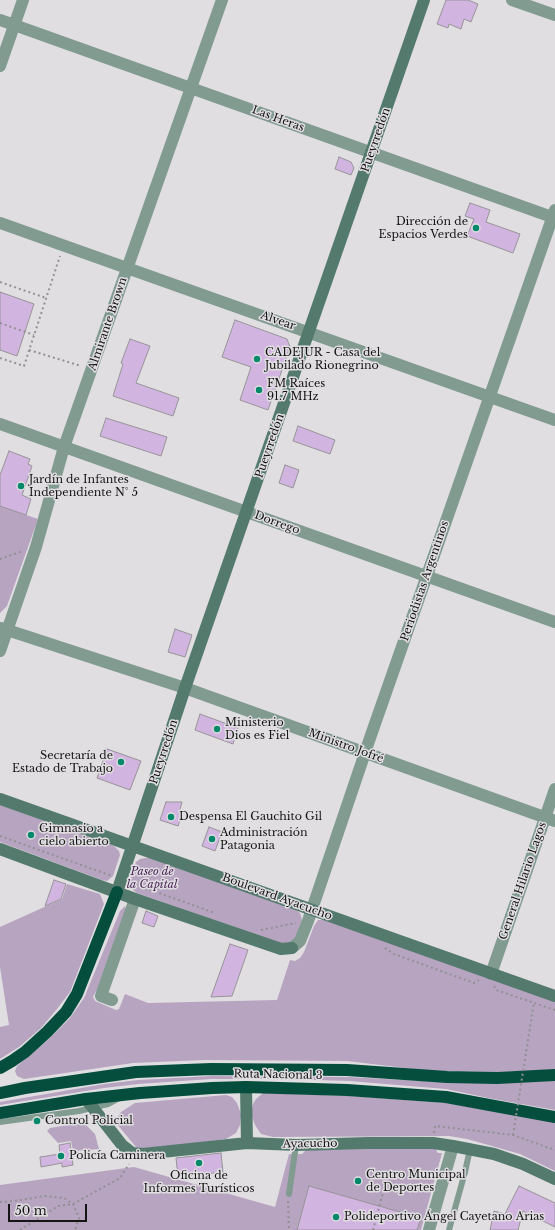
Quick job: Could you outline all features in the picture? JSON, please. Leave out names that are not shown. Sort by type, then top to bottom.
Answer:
[{"type":"highway","points":[[0,1068],[25,1052],[66,1012],[77,994],[117,892]]},
{"type":"highway","name":"Ruta Nacional 3","points":[[0,1093],[136,1072],[211,1069],[347,1070],[447,1077],[497,1078],[555,1075]]},
{"type":"highway","name":"Ruta Nacional 3","points":[[0,1113],[89,1104],[126,1094],[246,1087],[347,1090],[446,1097],[555,1117]]},
{"type":"main road","name":"Pueyrredón","points":[[117,892],[185,688],[424,0]]},
{"type":"main road","name":"Boulevard Ayacucho","points":[[0,799],[133,846],[310,915],[555,996]]},
{"type":"main road","points":[[0,849],[136,899],[281,949],[292,948]]},
{"type":"main road","points":[[246,1087],[247,1143]]},
{"type":"main road","points":[[89,1104],[122,1145],[132,1153]]},
{"type":"main road","name":"Ayacucho","points":[[132,1153],[143,1154],[247,1143],[296,1145],[433,1143],[494,1154],[523,1164],[555,1179]]},
{"type":"street","points":[[0,66],[23,0]]},
{"type":"street","name":"Almirante Brown","points":[[0,651],[4,629],[36,547],[64,447],[222,0]]},
{"type":"street","points":[[512,0],[555,15]]},
{"type":"street","name":"Las Heras","points":[[0,20],[371,153],[554,215]]},
{"type":"street","name":"Periodistas Argentinos","points":[[292,948],[300,941],[310,915],[364,752],[554,215]]},
{"type":"street","name":"Alvear","points":[[0,223],[555,420]]},
{"type":"street","name":"Dorrego","points":[[0,424],[555,622]]},
{"type":"street","name":"Ministro Jofré","points":[[4,629],[185,688],[550,819]]},
{"type":"street","name":"General Hilario Lagos","points":[[491,974],[550,819],[555,789]]},
{"type":"street","points":[[112,1000],[101,996],[136,899]]},
{"type":"street","points":[[429,1230],[453,1146]]},
{"type":"lane","points":[[0,1122],[79,1111],[89,1104]]},
{"type":"lane","points":[[289,1194],[296,1145]]},
{"type":"lane","points":[[449,1230],[470,1149]]},
{"type":"path","points":[[0,358],[24,366],[64,246]]},
{"type":"path","points":[[0,282],[46,298]]},
{"type":"path","points":[[0,323],[34,335]]},
{"type":"path","points":[[29,350],[92,370]]},
{"type":"path","points":[[0,559],[36,547]]},
{"type":"path","points":[[0,836],[217,914]]},
{"type":"path","points":[[254,927],[261,930],[310,915]]},
{"type":"path","points":[[381,946],[394,954],[474,983],[491,974]]},
{"type":"path","points":[[496,990],[555,1010]]},
{"type":"path","points":[[513,1135],[534,1002]]},
{"type":"path","points":[[435,1126],[513,1135],[555,1150]]},
{"type":"path","points":[[20,1230],[58,1206],[73,1204],[120,1178],[130,1163],[132,1153]]},
{"type":"path","points":[[373,1230],[385,1185]]},
{"type":"path","points":[[289,1194],[289,1230]]},
{"type":"path","points":[[0,1202],[45,1196],[64,1198],[73,1204],[79,1218],[75,1230]]},
{"type":"green space","points":[[0,506],[38,519],[7,606],[0,613]]},
{"type":"green space","name":"Paseo de la Capital","points":[[0,805],[114,846],[119,851],[120,855],[113,876],[107,881],[102,880],[0,842]]},
{"type":"green space","name":"Paseo de la Capital","points":[[145,858],[150,858],[296,910],[300,913],[302,920],[295,939],[289,943],[283,944],[137,893],[133,890],[130,882],[136,862]]},
{"type":"green space","points":[[67,884],[100,894],[104,904],[70,992],[41,1028],[19,1047],[0,1059],[0,1027],[9,1025],[0,967],[0,927],[62,899]]},
{"type":"green space","points":[[125,906],[126,910],[99,988],[93,997],[95,1001],[116,1010],[119,1009],[125,994],[148,1003],[277,1000],[290,960],[295,961],[300,958],[304,952],[314,926],[318,920],[324,920],[555,1000],[555,1070],[494,1072],[430,1071],[347,1061],[205,1060],[133,1063],[24,1079],[17,1076],[15,1071],[17,1066],[50,1038],[70,1018],[84,998],[120,911]]},
{"type":"green space","points":[[211,1076],[349,1077],[440,1082],[555,1080],[555,1110],[446,1089],[349,1081],[284,1079],[211,1079],[138,1084],[0,1105],[0,1102],[104,1084],[138,1080]]},
{"type":"green space","points":[[263,1093],[350,1096],[446,1103],[555,1122],[555,1171],[520,1154],[467,1139],[449,1136],[273,1137],[261,1134],[255,1125],[251,1114],[253,1104]]},
{"type":"green space","points":[[226,1095],[232,1097],[237,1103],[241,1114],[240,1125],[236,1133],[226,1139],[143,1150],[136,1147],[116,1123],[121,1112],[135,1103]]},
{"type":"green space","points":[[80,1123],[86,1125],[95,1134],[99,1149],[73,1151],[71,1141],[58,1143],[47,1131],[50,1128]]},
{"type":"green space","name":"Centro Municipal de Deportes","points":[[435,1148],[438,1153],[442,1153],[421,1230],[0,1230],[0,1185],[134,1167],[275,1207],[289,1154],[302,1154],[306,1150]]},
{"type":"building","points":[[446,0],[468,0],[478,4],[471,22],[464,19],[461,29],[449,24],[448,28],[437,24]]},
{"type":"building","points":[[339,157],[351,162],[354,168],[351,175],[335,169]]},
{"type":"building","points":[[470,203],[490,210],[486,222],[520,234],[513,253],[467,236],[474,219],[465,216]]},
{"type":"building","points":[[0,292],[34,304],[17,356],[0,350]]},
{"type":"building","points":[[235,320],[287,339],[290,347],[268,410],[240,400],[251,367],[222,357]]},
{"type":"building","points":[[130,339],[150,346],[136,383],[179,398],[173,416],[113,396],[123,364],[121,363]]},
{"type":"building","points":[[106,418],[167,437],[161,456],[100,436]]},
{"type":"building","points":[[298,426],[335,440],[330,454],[293,441]]},
{"type":"building","name":"Jardín de Infantes Independiente N° 5","points":[[9,451],[30,459],[28,464],[32,466],[22,495],[31,499],[26,515],[0,506],[0,475]]},
{"type":"building","points":[[285,465],[299,470],[293,488],[279,483]]},
{"type":"building","points":[[175,629],[192,635],[185,657],[168,652]]},
{"type":"building","name":"Ministerio Dios es Fiel","points":[[200,714],[238,728],[233,744],[195,730]]},
{"type":"building","points":[[107,749],[141,761],[130,790],[97,778]]},
{"type":"building","name":"Despensa El Gauchito Gil","points":[[166,802],[182,802],[179,813],[182,814],[178,826],[160,820]]},
{"type":"building","name":"Administración Patagonia","points":[[209,827],[222,832],[215,851],[202,846]]},
{"type":"building","points":[[54,880],[66,884],[61,899],[45,906]]},
{"type":"building","points":[[146,911],[158,916],[154,927],[142,923]]},
{"type":"building","points":[[230,944],[248,950],[232,996],[211,997]]},
{"type":"building","name":"Policía Caminera","points":[[70,1143],[73,1165],[62,1167],[62,1163],[41,1167],[40,1157],[60,1154],[59,1145]]},
{"type":"building","name":"Oficina de Informes Turísticos","points":[[221,1153],[223,1172],[178,1177],[176,1158]]},
{"type":"building","name":"Polideportivo Ángel Cayetano Arias","points":[[309,1186],[421,1218],[417,1230],[297,1230]]},
{"type":"building","points":[[519,1186],[555,1203],[555,1227],[523,1211],[518,1230],[490,1230],[494,1211],[505,1214]]},
{"type":"place","name":"Dirección de Espacios Verdes","points":[[476,228]]},
{"type":"place","name":"CADEJUR - Casa del Jubilado Rionegrino","points":[[257,359]]},
{"type":"place","name":"FM Raíces 91.7 MHz","points":[[259,390]]},
{"type":"place","name":"Jardín de Infantes Independiente N° 5","points":[[21,486]]},
{"type":"place","name":"Ministerio Dios es Fiel","points":[[217,729]]},
{"type":"place","name":"Secretaría de Estado de Trabajo","points":[[121,762]]},
{"type":"place","name":"Despensa El Gauchito Gil","points":[[171,817]]},
{"type":"place","name":"Gimnasio a cielo abierto","points":[[31,835]]},
{"type":"place","name":"Administración Patagonia","points":[[212,839]]},
{"type":"place","name":"Control Policial","points":[[37,1121]]},
{"type":"place","name":"Policía Caminera","points":[[61,1156]]},
{"type":"place","name":"Oficina de Informes Turísticos","points":[[199,1163]]},
{"type":"place","name":"Centro Municipal de Deportes","points":[[358,1181]]},
{"type":"place","name":"Polideportivo Ángel Cayetano Arias","points":[[336,1217]]}]
